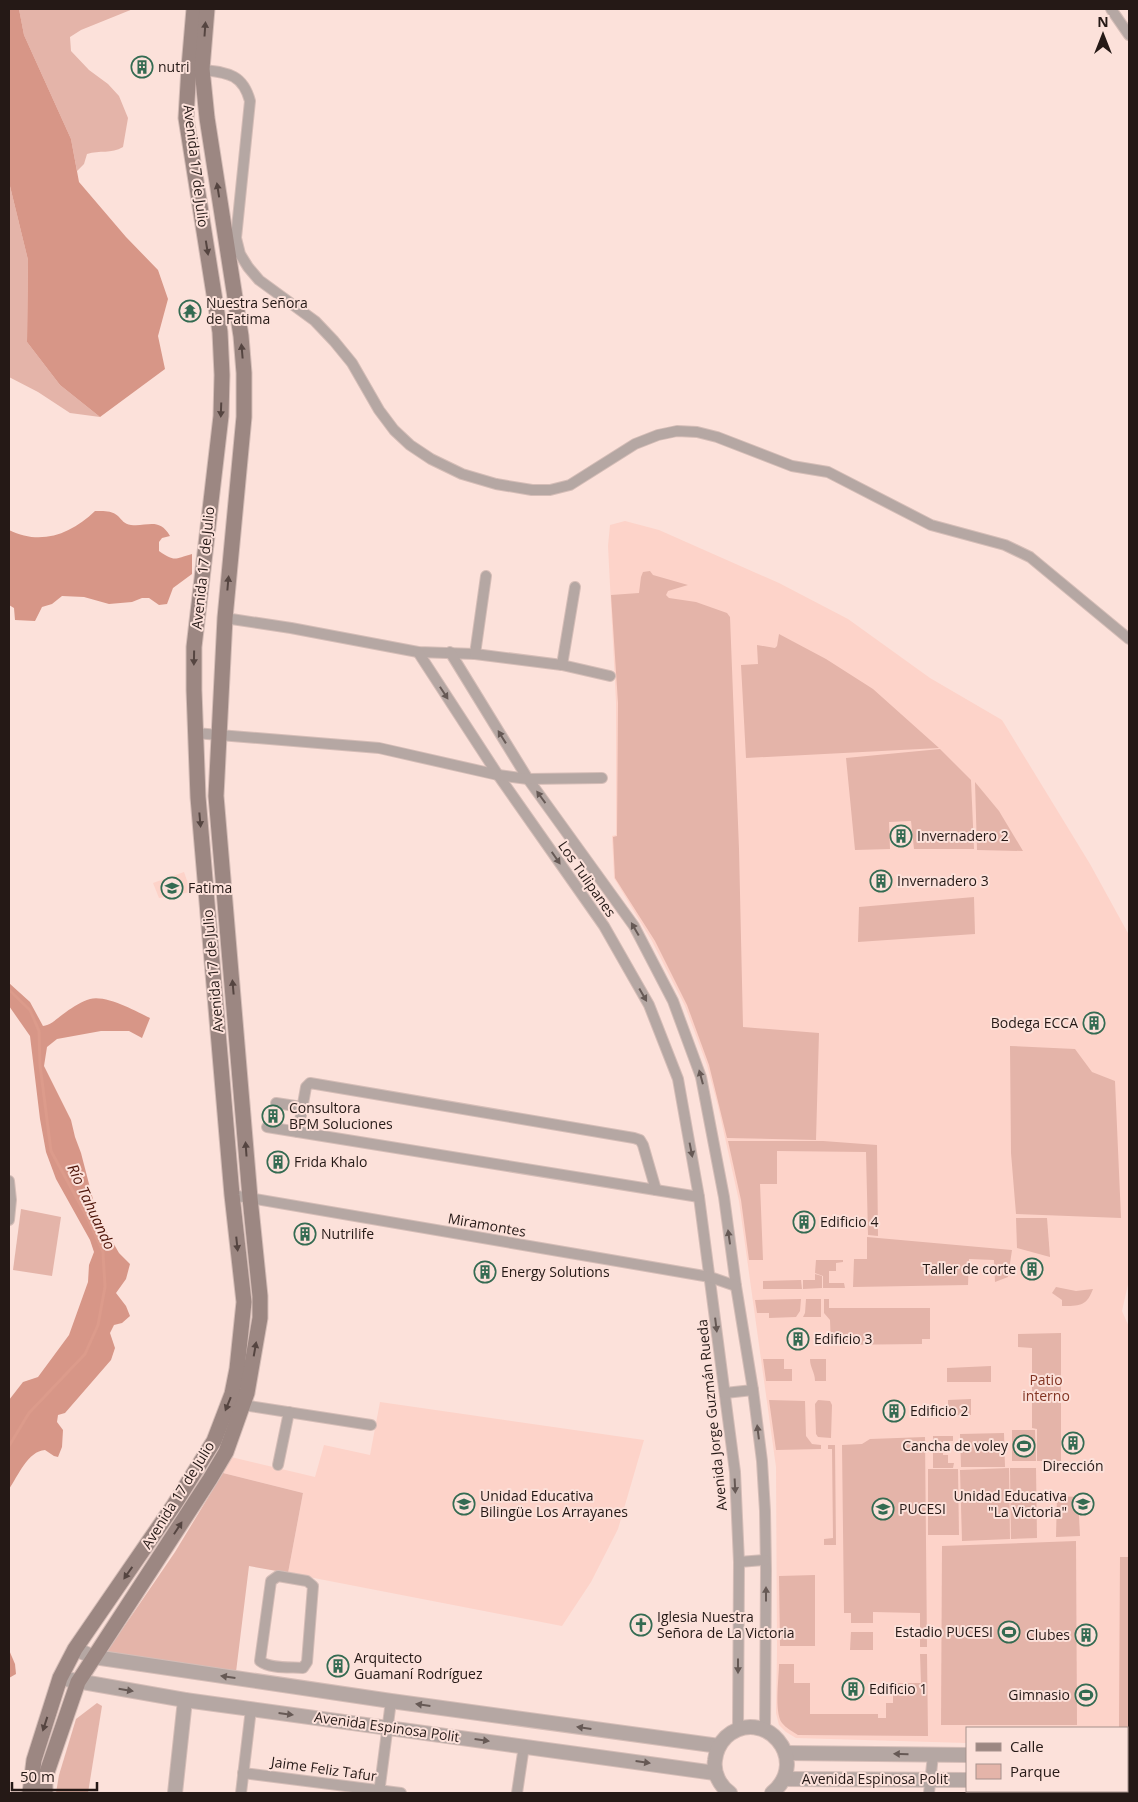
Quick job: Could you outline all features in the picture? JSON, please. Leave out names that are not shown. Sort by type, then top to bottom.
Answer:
[{"type":"main road","name":"Avenida 17 de Julio","points":[[44,1793],[46,1778],[78,1682],[226,1452],[247,1393],[260,1311],[216,796],[225,618],[244,417],[244,373],[241,336],[207,118],[196,68],[194,9]]},
{"type":"main road","name":"Avenida 17 de Julio","points":[[30,1793],[34,1760],[60,1678],[75,1649],[179,1498],[214,1440],[232,1394],[237,1369],[244,1302],[232,1195],[199,807],[195,733],[194,647],[220,416],[222,375],[220,332],[186,118],[207,9]]},
{"type":"street","points":[[1111,9],[1129,35]]},
{"type":"street","points":[[196,68],[232,74],[241,81],[248,91],[250,101],[236,238],[240,254],[248,267],[260,280],[315,321],[352,363],[394,430],[410,445],[431,459],[462,474],[496,484],[532,490],[550,490],[570,485],[635,444],[658,435],[677,431],[697,432],[717,437],[792,466],[828,472],[931,525],[1005,545],[1030,557],[1129,639]]},
{"type":"street","points":[[475,654],[486,576]]},
{"type":"street","points":[[562,665],[575,587]]},
{"type":"street","points":[[225,618],[291,628],[418,652],[475,654],[562,665],[610,676]]},
{"type":"street","name":"Los Tulipanes","points":[[418,652],[498,775],[604,926],[649,1006],[678,1079],[699,1197],[710,1277]]},
{"type":"street","name":"Los Tulipanes","points":[[450,652],[528,778],[634,926],[673,1001],[701,1077],[724,1197],[736,1286]]},
{"type":"street","points":[[195,733],[378,748],[498,775],[528,778],[602,778]]},
{"type":"street","points":[[298,1132],[306,1086],[310,1083],[634,1138],[640,1140],[644,1145],[656,1190]]},
{"type":"street","points":[[276,1103],[302,1107]]},
{"type":"street","points":[[267,1127],[699,1197]]},
{"type":"street","points":[[9,1181],[11,1200],[9,1220]]},
{"type":"street","name":"Miramontes","points":[[232,1195],[710,1277],[736,1286]]},
{"type":"street","name":"Avenida Jorge Guzmán Rueda","points":[[710,1277],[734,1472],[739,1562],[738,1730]]},
{"type":"street","points":[[736,1286],[753,1390],[765,1511],[765,1730]]},
{"type":"street","points":[[724,1393],[753,1390]]},
{"type":"street","points":[[243,1405],[371,1425]]},
{"type":"street","points":[[278,1465],[289,1412]]},
{"type":"street","points":[[739,1562],[765,1560]]},
{"type":"street","points":[[278,1576],[307,1581],[313,1586],[307,1662],[304,1668],[282,1667],[263,1664],[260,1658],[271,1581],[278,1576]]},
{"type":"street","name":"Avenida Espinosa Polit","points":[[75,1649],[94,1656],[391,1701],[719,1746]]},
{"type":"street","points":[[282,1667],[282,1684]]},
{"type":"street","name":"Avenida Espinosa Polit","points":[[60,1678],[185,1700],[388,1726],[715,1772]]},
{"type":"street","points":[[175,1793],[185,1700]]},
{"type":"street","points":[[379,1792],[391,1701]]},
{"type":"street","points":[[241,1793],[251,1709]]},
{"type":"street","points":[[730,1793],[720,1783],[715,1772],[716,1754],[719,1746],[731,1733],[748,1728],[765,1730],[781,1743],[786,1752],[787,1761],[784,1779],[772,1793]]},
{"type":"street","points":[[518,1793],[524,1746]]},
{"type":"street","name":"Avenida Espinosa Polit","points":[[786,1752],[966,1755]]},
{"type":"street","points":[[930,1786],[932,1755]]},
{"type":"street","name":"Jaime Feliz Tafur","points":[[243,1772],[379,1792],[401,1793]]},
{"type":"street","name":"Avenida Espinosa Polit","points":[[784,1779],[930,1786],[966,1780]]},
{"type":"shaded area","points":[[9,9],[19,9],[24,35],[71,139],[79,182],[126,237],[158,270],[168,299],[158,336],[165,369],[100,417],[60,385],[27,342],[28,260],[9,182]]},
{"type":"shaded area","points":[[95,511],[113,513],[129,524],[152,524],[162,527],[170,536],[162,538],[159,542],[159,551],[172,558],[192,554],[192,574],[173,588],[167,604],[159,605],[149,598],[109,604],[84,597],[62,596],[52,604],[42,607],[35,621],[15,620],[14,608],[9,605],[9,530],[33,537],[55,535],[76,526]]},
{"type":"shaded area","points":[[625,521],[659,530],[779,583],[848,619],[930,678],[1002,720],[1090,864],[1129,935],[1129,1280],[1122,1311],[1129,1327],[1129,1747],[1128,1727],[966,1727],[966,1743],[796,1738],[779,1725],[776,1713],[776,1467],[739,1201],[707,1065],[685,1006],[652,941],[614,878],[612,836],[616,835],[616,702],[608,546],[610,525]]},
{"type":"shaded area","name":"Fatima","points":[[184,872],[191,892],[159,898],[153,883]]},
{"type":"shaded area","points":[[9,983],[30,1002],[43,1026],[81,1003],[97,998],[121,1004],[150,1018],[142,1038],[129,1031],[101,1031],[57,1039],[47,1047],[44,1066],[71,1120],[97,1215],[119,1253],[130,1264],[126,1279],[116,1293],[126,1306],[130,1316],[122,1323],[114,1325],[110,1333],[115,1348],[111,1360],[65,1413],[58,1415],[57,1422],[63,1430],[62,1447],[58,1457],[45,1450],[39,1451],[24,1465],[9,1489],[9,1400],[23,1382],[38,1377],[69,1335],[88,1282],[89,1265],[94,1252],[90,1240],[56,1179],[46,1152],[30,1036],[9,1006]]},
{"type":"shaded area","name":"Unidad Educativa Bilingüe Los Arrayanes","points":[[380,1402],[644,1440],[618,1529],[591,1582],[562,1626],[288,1573],[303,1493],[223,1473],[231,1457],[315,1477],[324,1445],[370,1455]]},
{"type":"shaded area","points":[[9,1650],[15,1664],[16,1674],[9,1678]]},
{"type":"green space","points":[[19,9],[133,9],[81,30],[70,37],[71,51],[89,70],[108,84],[119,96],[128,118],[123,147],[87,154],[84,164],[77,171],[71,139],[24,35]]},
{"type":"green space","points":[[9,182],[28,260],[27,342],[60,385],[100,417],[70,413],[38,392],[9,377]]},
{"type":"green space","points":[[650,571],[653,575],[688,585],[668,591],[666,595],[669,598],[696,602],[727,613],[730,617],[739,849],[743,1027],[819,1033],[816,1140],[727,1138],[709,1065],[687,1005],[655,941],[615,878],[613,837],[617,836],[618,703],[611,595],[639,593],[643,572]]},
{"type":"green space","points":[[779,634],[826,659],[873,689],[939,748],[746,758],[741,665],[758,664],[757,645],[775,648]]},
{"type":"green space","points":[[940,749],[971,780],[974,849],[914,849],[911,821],[889,822],[890,849],[855,850],[846,758]]},
{"type":"green space","points":[[975,782],[999,811],[1023,851],[977,850]]},
{"type":"green space","points":[[974,897],[975,934],[858,942],[859,907]]},
{"type":"green space","points":[[1010,1046],[1075,1049],[1092,1072],[1115,1081],[1121,1218],[1016,1214],[1011,1153]]},
{"type":"green space","points":[[728,1141],[823,1141],[877,1145],[878,1236],[868,1235],[866,1152],[777,1151],[777,1184],[760,1184],[763,1260],[749,1260],[741,1200]]},
{"type":"green space","points":[[21,1209],[61,1217],[52,1276],[13,1270]]},
{"type":"green space","points":[[1016,1218],[1047,1218],[1050,1257],[1017,1248]]},
{"type":"green space","points":[[867,1237],[1012,1250],[1008,1277],[995,1282],[994,1260],[969,1259],[968,1285],[853,1287],[854,1259],[867,1259]]},
{"type":"green space","points":[[816,1260],[843,1260],[843,1262],[836,1263],[836,1271],[829,1271],[829,1283],[844,1283],[845,1288],[823,1288],[823,1276],[815,1273]]},
{"type":"green space","points":[[815,1274],[822,1276],[822,1288],[803,1289],[803,1280],[815,1280]]},
{"type":"green space","points":[[801,1280],[802,1289],[763,1289],[763,1281]]},
{"type":"green space","points":[[1056,1287],[1076,1291],[1093,1289],[1083,1304],[1062,1306],[1062,1300],[1052,1293]]},
{"type":"green space","points":[[801,1299],[800,1311],[796,1317],[769,1318],[769,1313],[757,1313],[755,1300]]},
{"type":"green space","points":[[806,1299],[821,1299],[821,1317],[803,1317]]},
{"type":"green space","points":[[824,1299],[829,1299],[829,1308],[930,1308],[930,1339],[922,1339],[922,1344],[831,1345],[830,1320],[824,1313]]},
{"type":"green space","name":"Patio interno","points":[[1061,1333],[1061,1461],[1037,1461],[1037,1429],[1032,1428],[1032,1348],[1018,1347],[1018,1334]]},
{"type":"green space","points":[[763,1359],[784,1359],[784,1369],[792,1369],[792,1381],[766,1381]]},
{"type":"green space","points":[[810,1359],[826,1359],[826,1381],[815,1381]]},
{"type":"green space","points":[[991,1366],[991,1382],[947,1382],[947,1368]]},
{"type":"green space","points":[[971,1399],[971,1415],[948,1415],[948,1400]]},
{"type":"green space","points":[[769,1400],[805,1401],[806,1436],[812,1444],[821,1445],[821,1449],[776,1450]]},
{"type":"green space","points":[[818,1400],[830,1401],[832,1405],[831,1438],[818,1437],[816,1434],[815,1404]]},
{"type":"green space","name":"Cancha de voley","points":[[1012,1430],[1035,1430],[1036,1461],[1012,1461]]},
{"type":"green space","points":[[1004,1433],[1005,1467],[961,1467],[960,1434]]},
{"type":"green space","points":[[933,1436],[953,1436],[953,1441],[943,1441],[942,1447],[933,1447]]},
{"type":"green space","points":[[925,1437],[927,1647],[920,1647],[920,1613],[873,1612],[873,1623],[851,1623],[851,1613],[844,1613],[842,1445],[862,1444],[870,1439]]},
{"type":"green space","points":[[828,1445],[835,1445],[836,1545],[824,1545],[824,1539],[833,1538],[832,1449],[828,1449]]},
{"type":"green space","points":[[933,1453],[948,1455],[948,1463],[954,1463],[953,1468],[933,1468]]},
{"type":"green space","points":[[1009,1468],[1010,1539],[962,1541],[960,1470]]},
{"type":"green space","points":[[1010,1468],[1036,1468],[1037,1538],[1011,1539]]},
{"type":"green space","points":[[928,1469],[958,1469],[959,1535],[928,1535]]},
{"type":"green space","points":[[223,1473],[303,1493],[288,1573],[249,1566],[236,1672],[106,1653],[175,1552]]},
{"type":"green space","points":[[1057,1496],[1078,1497],[1080,1536],[1056,1537]]},
{"type":"green space","name":"Estadio PUCESI","points":[[1076,1541],[1077,1725],[941,1725],[942,1546]]},
{"type":"green space","points":[[1120,1557],[1129,1557],[1129,1734],[1128,1727],[1119,1727]]},
{"type":"green space","points":[[815,1575],[815,1646],[780,1646],[779,1576]]},
{"type":"green space","points":[[851,1632],[873,1632],[873,1650],[850,1650]]},
{"type":"green space","points":[[920,1654],[927,1654],[928,1736],[798,1735],[782,1723],[778,1711],[779,1664],[794,1664],[794,1683],[810,1683],[810,1714],[878,1714],[878,1718],[886,1718],[886,1703],[893,1703],[893,1686],[888,1686],[888,1683],[921,1683]]},
{"type":"green space","points":[[97,1703],[102,1706],[88,1793],[56,1793],[59,1775],[76,1719]]},
{"type":"waterway","name":"Río Tahuando","points":[[9,990],[30,1010],[39,1031],[40,1065],[51,1151],[87,1217],[103,1252],[105,1287],[98,1325],[85,1354],[29,1413],[9,1446]]},
{"type":"place","name":"nutri","points":[[142,67]]},
{"type":"place","name":"Nuestra Señora de Fatima","points":[[190,311]]},
{"type":"place","name":"Invernadero 2","points":[[901,836]]},
{"type":"place","name":"Invernadero 3","points":[[881,881]]},
{"type":"place","name":"Fatima","points":[[172,888]]},
{"type":"place","name":"Bodega ECCA","points":[[1094,1023]]},
{"type":"place","name":"Consultora BPM Soluciones","points":[[273,1116]]},
{"type":"place","name":"Frida Khalo","points":[[278,1162]]},
{"type":"place","name":"Edificio 4","points":[[804,1222]]},
{"type":"place","name":"Nutrilife","points":[[305,1234]]},
{"type":"place","name":"Taller de corte","points":[[1032,1269]]},
{"type":"place","name":"Energy Solutions","points":[[485,1272]]},
{"type":"place","name":"Edificio 3","points":[[798,1339]]},
{"type":"place","name":"Edificio 2","points":[[894,1411]]},
{"type":"place","name":"Dirección","points":[[1073,1443]]},
{"type":"place","name":"Cancha de voley","points":[[1024,1446]]},
{"type":"place","name":"Unidad Educativa Bilingüe Los Arrayanes","points":[[464,1504]]},
{"type":"place","name":"Unidad Educativa \"La Victoria\"","points":[[1083,1504]]},
{"type":"place","name":"PUCESI","points":[[883,1509]]},
{"type":"place","name":"Iglesia Nuestra Señora de La Victoria","points":[[641,1625]]},
{"type":"place","name":"Estadio PUCESI","points":[[1009,1632]]},
{"type":"place","name":"Clubes","points":[[1086,1635]]},
{"type":"place","name":"Arquitecto Guamaní Rodríguez","points":[[338,1666]]},
{"type":"place","name":"Edificio 1","points":[[853,1689]]},
{"type":"place","name":"Gimnasio","points":[[1086,1695]]}]
